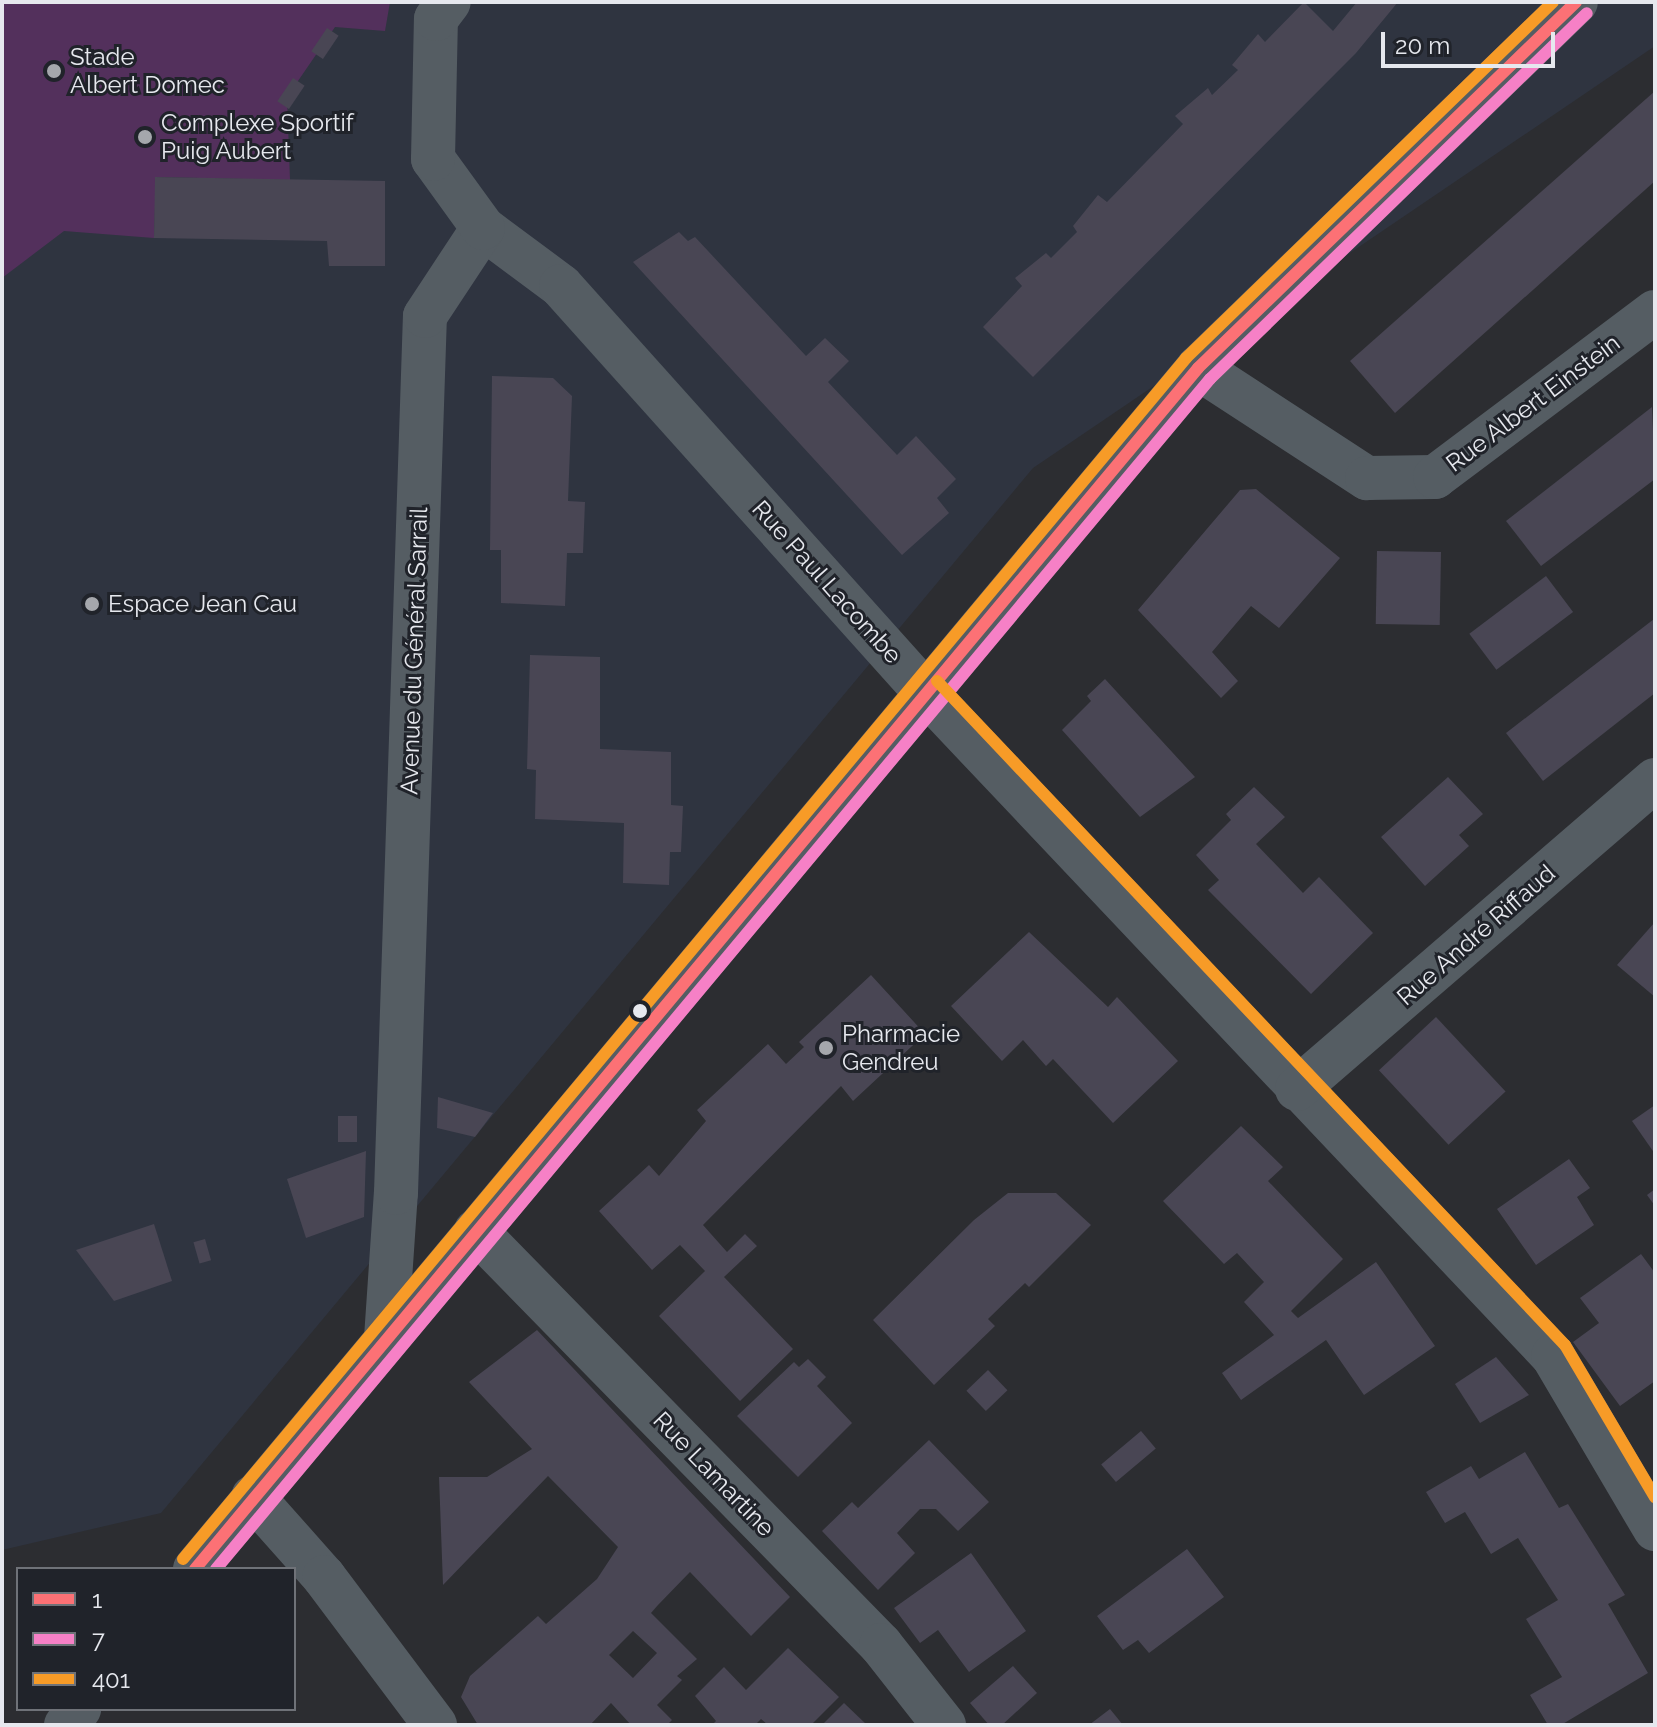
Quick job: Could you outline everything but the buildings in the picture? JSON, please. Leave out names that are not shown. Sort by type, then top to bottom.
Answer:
[{"type":"street","points":[[449,2],[436,19],[433,159],[483,228]]},
{"type":"street","points":[[196,1567],[1198,368],[1576,2]]},
{"type":"street","name":"Rue Paul Lacombe","points":[[483,228],[561,286],[925,692],[1297,1089],[1553,1356],[1655,1529]]},
{"type":"street","name":"Avenue du Général Sarrail","points":[[386,1338],[396,1193],[425,316],[483,228]]},
{"type":"street","name":"Rue Albert Einstein","points":[[1198,368],[1367,478],[1435,477],[1655,312]]},
{"type":"street","name":"Rue André Riffaud","points":[[1297,1089],[1655,780]]},
{"type":"street","name":"Rue Lamartine","points":[[476,1231],[881,1645],[944,1725]]},
{"type":"street","points":[[253,1497],[324,1577],[435,1725]]},
{"type":"shaded area","points":[[2,2],[1655,2],[1655,46],[1033,468],[161,1513],[2,1550]]},
{"type":"shaded area","name":"Complexe Sportif Puig Aubert","points":[[2,2],[390,2],[385,31],[335,27],[287,97],[290,180],[156,177],[154,238],[64,231],[2,278]]},
{"type":"transit line","name":"401","points":[[183,1559],[1186,358],[1553,2]]},
{"type":"transit line","name":"1","points":[[197,1567],[1198,368],[1576,2]]},
{"type":"transit line","name":"7","points":[[218,1567],[1210,379],[1587,13]]},
{"type":"transit line","name":"401","points":[[937,681],[1565,1345],[1655,1497]]},
{"type":"place","name":"Stade Albert Domec","points":[[54,71]]},
{"type":"place","name":"Complexe Sportif Puig Aubert","points":[[145,137]]},
{"type":"place","name":"Espace Jean Cau","points":[[92,604]]},
{"type":"place","name":"Pharmacie Gendreu","points":[[826,1048]]}]
